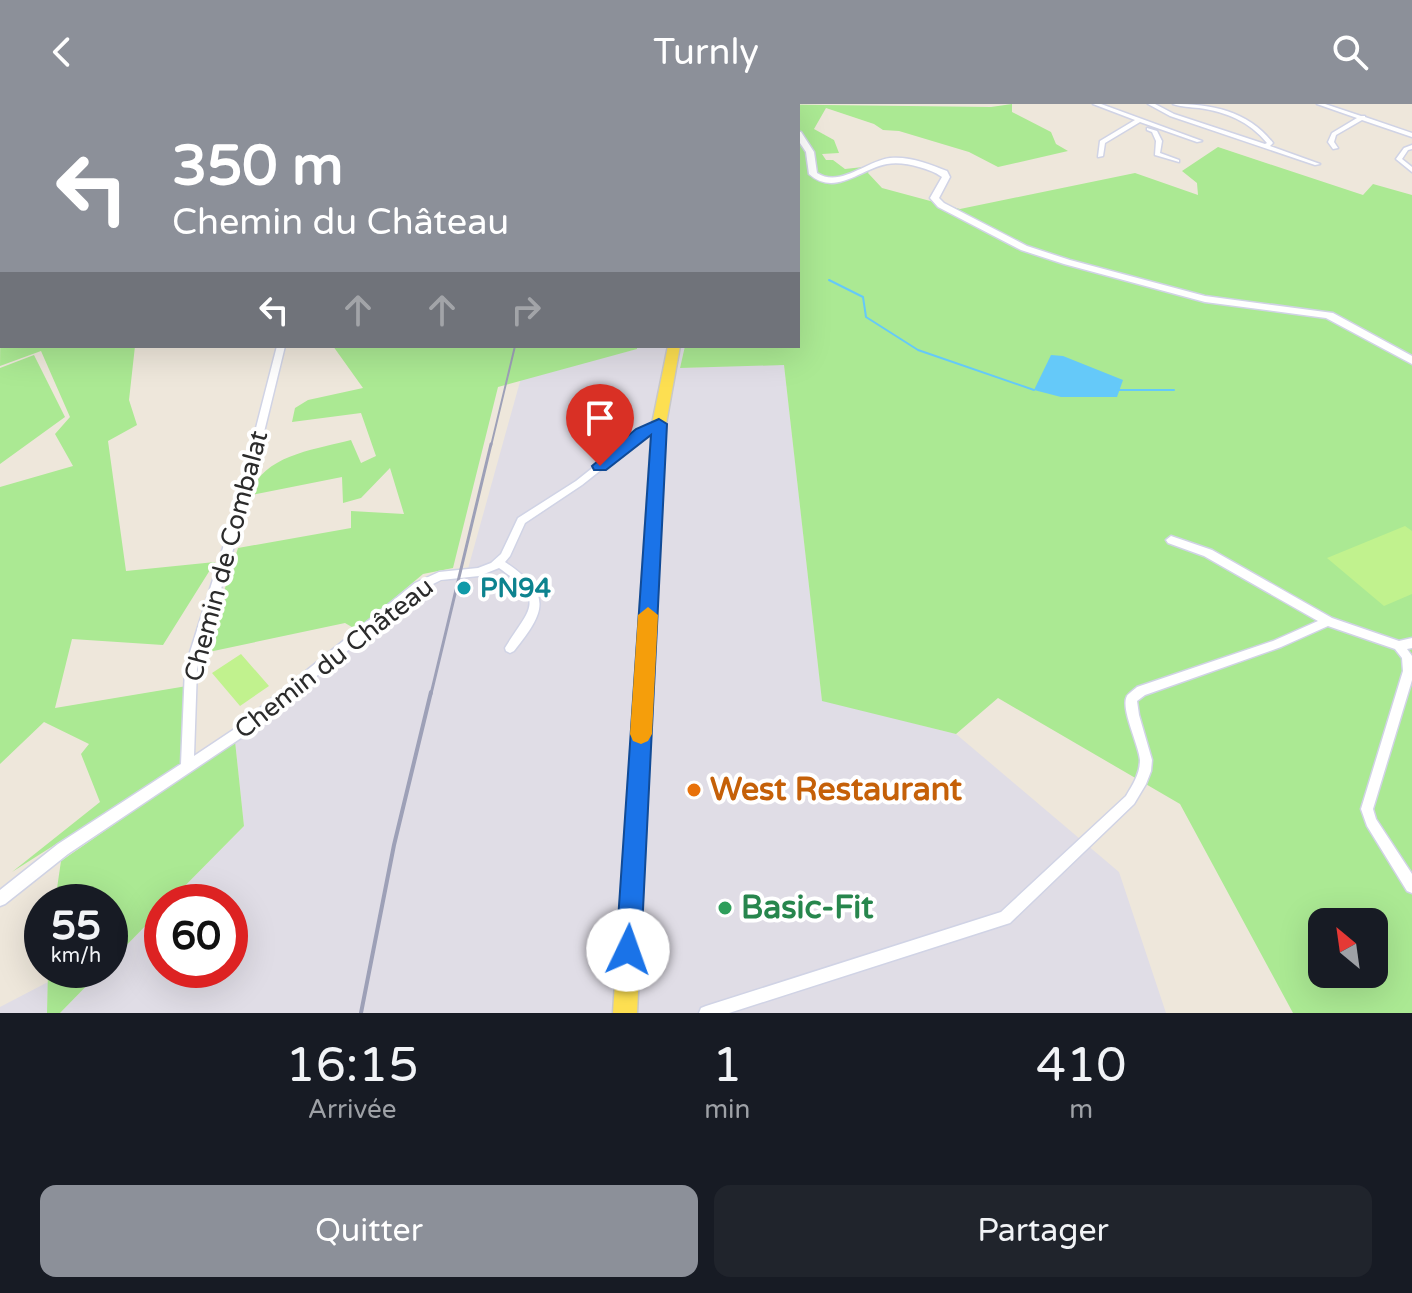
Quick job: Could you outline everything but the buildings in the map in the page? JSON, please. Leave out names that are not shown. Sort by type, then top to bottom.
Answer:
[{"type":"main road","points":[[625,1013],[659,424],[674,348]]},
{"type":"street","points":[[1096,104],[1136,122],[1199,141]]},
{"type":"street","points":[[1151,104],[1172,115],[1317,164]]},
{"type":"street","points":[[1176,104],[1210,108],[1242,118],[1264,133],[1270,143],[1265,147]]},
{"type":"street","points":[[1320,104],[1412,135]]},
{"type":"street","points":[[1335,148],[1331,142],[1334,134],[1363,117]]},
{"type":"street","points":[[1100,156],[1102,142],[1136,122]]},
{"type":"street","points":[[1152,127],[1159,141],[1157,154],[1177,161]]},
{"type":"street","points":[[800,137],[810,152],[813,174],[824,181],[841,181],[870,165],[887,161],[919,164],[944,173],[946,177],[934,193],[934,198],[941,205],[1024,248],[1205,299],[1329,315],[1412,361]]},
{"type":"street","points":[[1410,172],[1399,159],[1406,149],[1412,147]]},
{"type":"street","name":"Chemin de Combalat","points":[[187,768],[191,668],[240,510],[280,348]]},
{"type":"street","points":[[510,648],[534,618],[537,606],[525,584],[499,563],[521,521],[579,483],[642,433],[659,424]]},
{"type":"street","points":[[1171,540],[1208,553],[1328,621],[1405,644],[1409,671],[1367,809],[1371,822],[1412,886]]},
{"type":"street","name":"Chemin du Château","points":[[0,899],[63,849],[237,734],[419,586],[439,576],[479,572],[499,563]]},
{"type":"street","points":[[706,1013],[1005,918],[1130,800],[1146,779],[1147,761],[1132,713],[1131,699],[1141,691],[1277,644],[1328,621]]},
{"type":"shaded area","points":[[637,348],[685,348],[680,368],[784,364],[822,700],[956,734],[1119,872],[1166,1013],[60,1013],[84,988],[128,988],[128,944],[144,927],[144,988],[248,988],[248,884],[187,884],[244,826],[235,741],[425,586],[466,576],[521,378]]},
{"type":"shaded area","points":[[36,988],[48,988],[47,1013],[0,1013],[0,1007]]},
{"type":"green space","points":[[1012,104],[1012,112],[1051,132],[1056,144],[1068,151],[998,167],[969,152],[899,131],[883,130],[826,108],[814,129],[834,140],[839,153],[822,154],[826,160],[833,160],[845,169],[872,166],[868,173],[882,188],[960,209],[1135,173],[1198,195],[1197,183],[1182,171],[1218,147],[1363,195],[1373,184],[1412,195],[1412,1013],[1293,1013],[1180,804],[998,698],[956,734],[822,701],[784,365],[680,368],[685,348],[800,348],[800,105],[991,107]]},
{"type":"green space","points":[[0,348],[135,348],[129,400],[137,425],[108,441],[126,571],[215,562],[163,645],[72,639],[55,708],[187,686],[182,764],[12,872],[100,802],[81,754],[89,744],[44,722],[0,764],[0,487],[73,466],[55,434],[70,417],[41,351],[0,366]]},
{"type":"green space","points":[[334,348],[637,348],[498,387],[453,568],[423,574],[357,630],[345,623],[204,653],[238,548],[351,528],[351,511],[404,514],[390,468],[361,498],[343,503],[342,477],[251,495],[266,471],[278,462],[307,451],[351,440],[361,463],[376,456],[361,413],[292,422],[295,408],[308,400],[363,388]]},
{"type":"green space","points":[[34,355],[65,417],[0,464],[0,368]]},
{"type":"green space","points":[[1405,526],[1412,531],[1412,594],[1384,606],[1327,558]]},
{"type":"green space","points":[[241,654],[269,686],[240,706],[212,673]]},
{"type":"green space","points":[[235,741],[244,826],[187,884],[144,884],[144,927],[128,944],[128,884],[58,884],[61,861]]},
{"type":"green space","points":[[48,988],[84,988],[60,1013],[47,1013]]},
{"type":"water","points":[[1051,355],[1063,356],[1123,380],[1117,397],[1061,397],[1034,390]]},
{"type":"waterway","points":[[829,280],[863,297],[866,317],[918,350],[1034,390]]},
{"type":"waterway","points":[[1118,390],[1174,390]]},
{"type":"railway","points":[[491,446],[515,348]]},
{"type":"railway","points":[[431,694],[491,444]]},
{"type":"railway","points":[[361,1013],[394,845],[431,692]]},
{"type":"slow traffic","points":[[641,734],[648,615]]},
{"type":"place","name":"PN94","points":[[464,588]]},
{"type":"place","name":"West Restaurant","points":[[694,790]]},
{"type":"place","name":"Basic-Fit","points":[[725,908]]},
{"type":"route","points":[[600,466],[642,433],[659,424],[628,950]]}]
